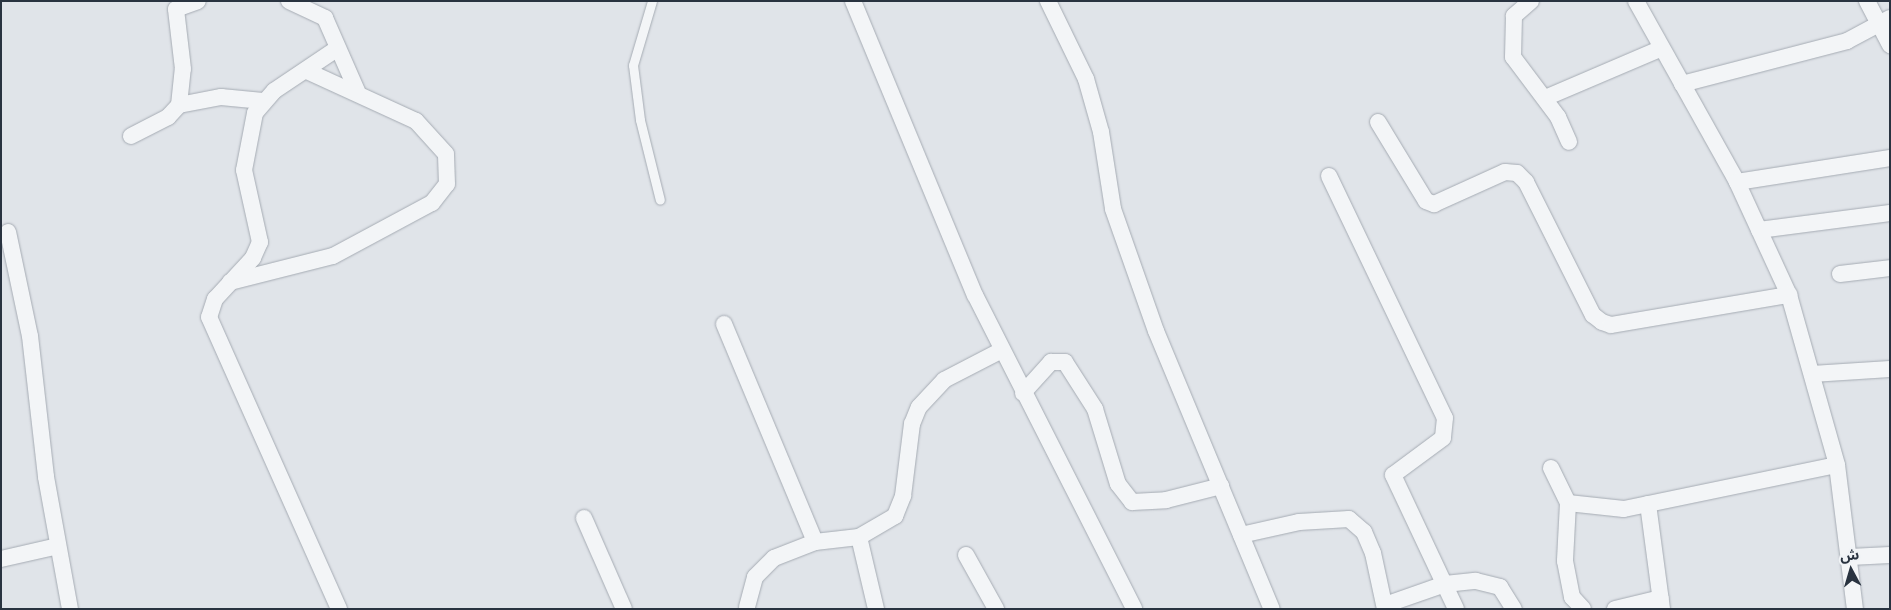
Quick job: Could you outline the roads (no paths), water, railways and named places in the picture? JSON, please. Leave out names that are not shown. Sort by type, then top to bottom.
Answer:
[{"type":"street","points":[[179,105],[183,69],[176,10],[198,1]]},
{"type":"street","points":[[289,1],[325,18],[335,50],[357,91]]},
{"type":"street","points":[[853,1],[929,192],[1002,350],[1134,609]]},
{"type":"street","points":[[1048,1],[1086,79],[1101,132],[1113,209],[1156,331],[1272,609]]},
{"type":"street","points":[[1532,1],[1514,16],[1512,57],[1524,78],[1545,98],[1569,142]]},
{"type":"street","points":[[1636,1],[1737,182],[1789,295],[1837,465],[1850,557],[1854,609]]},
{"type":"street","points":[[1867,1],[1884,21],[1890,45]]},
{"type":"street","points":[[1682,84],[1847,42],[1884,21]]},
{"type":"street","points":[[1545,98],[1662,48]]},
{"type":"street","points":[[335,50],[263,101],[250,126],[244,170],[260,242],[254,258],[230,282],[210,308],[213,331],[339,609]]},
{"type":"street","points":[[230,282],[333,256],[388,229],[442,194],[448,171],[440,143],[416,120],[357,91],[307,71]]},
{"type":"street","points":[[131,136],[168,116],[179,105],[229,97],[263,101]]},
{"type":"street","points":[[1378,122],[1426,201],[1434,204],[1505,172],[1517,173],[1526,182],[1593,315],[1602,322],[1611,325],[1789,295]]},
{"type":"street","points":[[1737,182],[1890,158]]},
{"type":"street","points":[[1329,176],[1445,418],[1443,438],[1393,475],[1456,609]]},
{"type":"street","points":[[1759,230],[1890,213]]},
{"type":"street","points":[[8,232],[30,336],[58,546],[70,609]]},
{"type":"street","points":[[1840,274],[1890,268]]},
{"type":"street","points":[[724,324],[815,542]]},
{"type":"street","points":[[747,607],[763,566],[815,542],[859,537],[890,520],[900,508],[912,424],[929,393],[1002,350]]},
{"type":"street","points":[[1023,393],[1051,362],[1065,362],[1095,410],[1118,484],[1132,502],[1166,500],[1221,486]]},
{"type":"street","points":[[1812,374],[1890,369]]},
{"type":"street","points":[[1568,503],[1624,509],[1837,465]]},
{"type":"street","points":[[1551,468],[1568,503],[1565,560],[1572,597],[1583,609]]},
{"type":"street","points":[[1615,609],[1662,603],[1648,504]]},
{"type":"street","points":[[584,518],[624,609]]},
{"type":"street","points":[[1241,534],[1299,522],[1349,519],[1364,532],[1373,553],[1385,607],[1445,584],[1490,582],[1500,587],[1514,609]]},
{"type":"street","points":[[859,537],[876,609]]},
{"type":"street","points":[[1,559],[58,546]]},
{"type":"street","points":[[966,555],[996,609]]},
{"type":"street","points":[[1850,557],[1890,555]]},
{"type":"lane","points":[[652,1],[632,65],[640,120],[660,200]]}]
